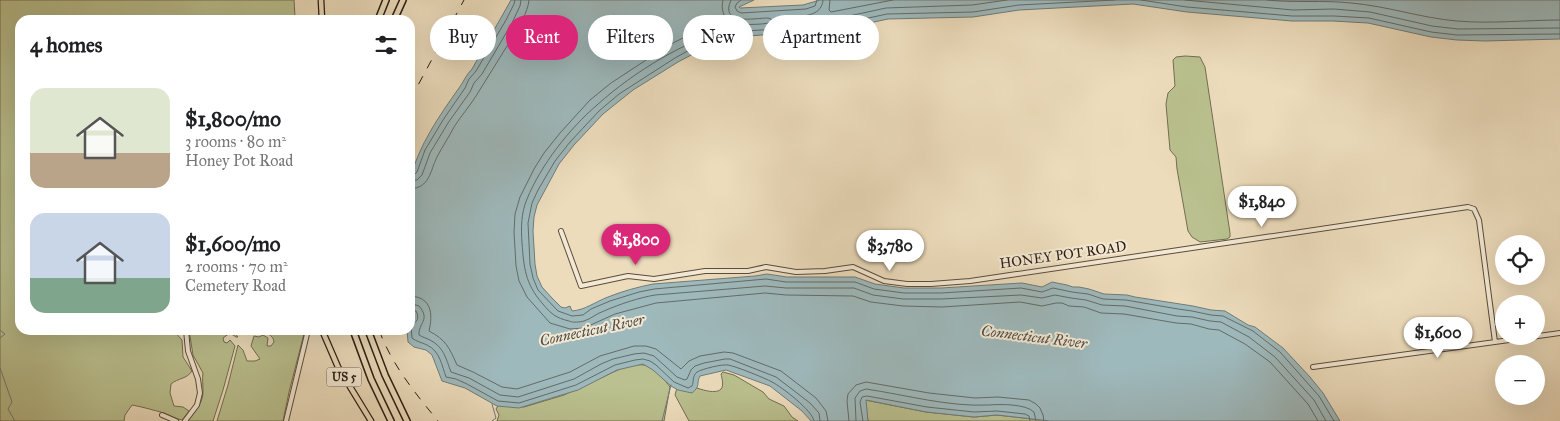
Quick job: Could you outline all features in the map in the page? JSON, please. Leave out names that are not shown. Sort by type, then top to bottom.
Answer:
[{"type":"highway","points":[[380,15],[386,0]]},
{"type":"highway","points":[[396,15],[403,0]]},
{"type":"highway","points":[[355,335],[371,379],[391,421]]},
{"type":"highway","points":[[370,335],[382,369],[409,421]]},
{"type":"main road","points":[[321,0],[322,15]]},
{"type":"main road","name":"US 5","points":[[324,335],[338,367],[371,421]]},
{"type":"street","name":"HONEY POT ROAD","points":[[561,231],[582,286],[628,276],[654,279],[705,271],[748,271],[766,267],[796,272],[853,267],[889,282],[931,284],[970,281],[1468,207],[1474,209],[1479,220],[1495,342]]},
{"type":"street","points":[[1545,335],[1560,333]]},
{"type":"street","points":[[185,421],[197,405],[200,393],[198,379],[188,351],[186,335]]},
{"type":"street","points":[[286,421],[307,335]]},
{"type":"street","points":[[1313,367],[1495,342]]},
{"type":"street","points":[[162,415],[176,421]]},
{"type":"green space","points":[[0,0],[294,0],[295,15],[15,15],[15,335],[178,335],[182,340],[183,357],[192,371],[188,376],[171,384],[170,393],[174,406],[183,407],[189,411],[182,420],[164,413],[132,405],[125,415],[124,421],[0,421]]},
{"type":"green space","points":[[1176,57],[1200,57],[1205,67],[1230,233],[1230,237],[1227,239],[1200,242],[1192,237],[1188,231],[1176,157],[1170,150],[1166,104],[1168,93],[1175,86],[1173,60]]},
{"type":"green space","points":[[190,335],[227,335],[223,338],[224,342],[227,343],[230,340],[235,346],[213,421],[187,421],[198,406],[203,394],[203,373],[193,355]]},
{"type":"green space","points":[[263,335],[268,338],[267,346],[271,346],[274,342],[269,335],[304,335],[283,421],[217,421],[238,345],[243,350],[247,361],[255,361],[260,359],[251,346],[254,336],[259,337]]},
{"type":"green space","points":[[634,365],[650,367],[670,387],[664,421],[497,421],[499,415],[496,409],[499,404],[524,407],[564,395],[620,369]]},
{"type":"green space","points":[[723,372],[734,375],[763,392],[769,399],[784,406],[792,417],[798,421],[689,421],[675,395],[679,380],[712,392],[721,389],[721,374]]},
{"type":"green space","points":[[865,400],[926,412],[974,417],[997,415],[1050,421],[868,421]]},
{"type":"water","name":"Connecticut River","points":[[511,0],[754,0],[740,8],[803,5],[820,0],[1560,0],[1560,39],[1485,41],[1431,37],[1368,23],[1292,21],[1187,12],[1133,4],[1019,10],[973,17],[888,19],[879,21],[879,15],[763,15],[763,35],[753,36],[753,15],[683,15],[683,59],[633,90],[603,114],[559,164],[537,205],[533,231],[537,276],[542,287],[561,307],[570,306],[572,311],[619,293],[653,284],[767,274],[787,277],[855,277],[875,284],[904,288],[941,288],[1022,283],[1042,287],[1052,282],[1104,294],[1127,295],[1225,311],[1248,325],[1255,327],[1283,348],[1323,393],[1340,421],[1050,421],[997,415],[974,417],[926,412],[866,400],[868,421],[811,421],[802,411],[770,386],[726,370],[700,376],[695,391],[692,393],[678,390],[671,386],[643,364],[617,370],[578,390],[519,408],[497,406],[465,388],[442,381],[432,355],[426,350],[414,347],[408,342],[407,335],[415,335],[415,164],[430,131],[477,60],[496,60],[496,27]]},
{"type":"waterway","points":[[0,330],[5,334],[0,338]]},
{"type":"waterway","points":[[0,368],[12,402],[8,409],[15,421]]},
{"type":"waterway","points":[[662,421],[671,385]]},
{"type":"waterway","points":[[492,404],[496,418],[492,421]]},
{"type":"railway","points":[[415,91],[464,0]]},
{"type":"railway","points":[[381,335],[397,367],[438,421]]}]
